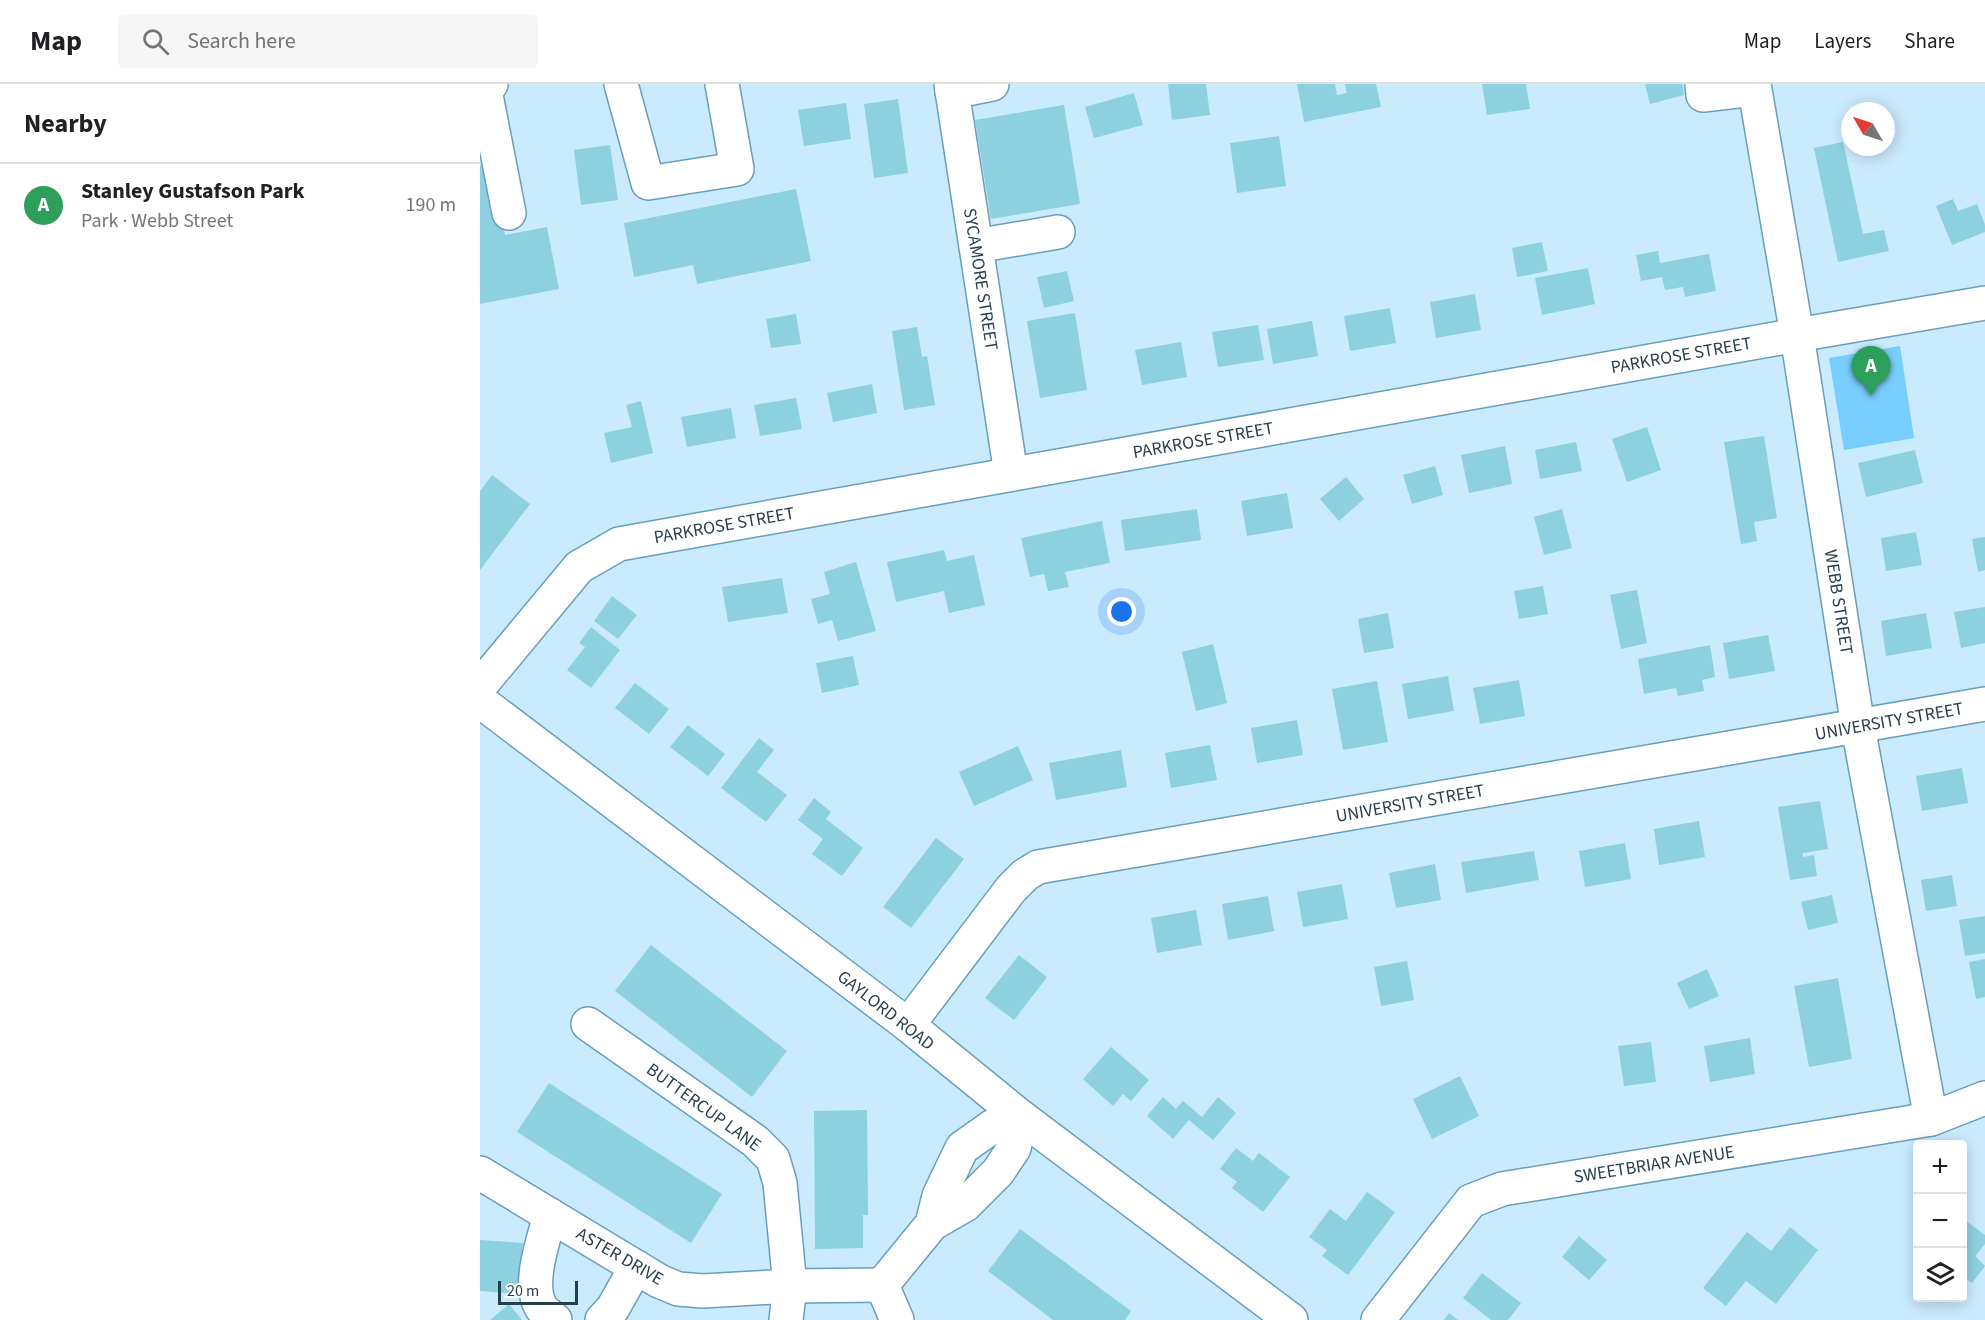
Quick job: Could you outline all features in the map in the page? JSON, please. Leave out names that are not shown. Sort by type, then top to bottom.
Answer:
[{"type":"street","points":[[621,84],[648,183],[737,169],[722,84]]},
{"type":"street","points":[[951,88],[992,84]]},
{"type":"street","points":[[1702,84],[1704,95],[1754,87]]},
{"type":"street","points":[[485,85],[509,213]]},
{"type":"street","name":"WEBB STREET","points":[[1754,87],[1797,334],[1858,727],[1931,1119]]},
{"type":"street","name":"SYCAMORE STREET","points":[[951,88],[1011,474]]},
{"type":"street","points":[[976,246],[1058,232]]},
{"type":"street","name":"PARKROSE STREET","points":[[480,686],[579,567],[619,544],[1797,334],[1985,303]]},
{"type":"street","name":"GAYLORD ROAD","points":[[480,700],[908,1025],[1021,1117],[1291,1320]]},
{"type":"street","name":"UNIVERSITY STREET","points":[[908,1025],[1011,889],[1024,875],[1038,867],[1985,704]]},
{"type":"street","name":"BUTTERCUP LANE","points":[[588,1024],[755,1141],[773,1159],[780,1183],[790,1286],[786,1320]]},
{"type":"street","name":"SWEETBRIAR AVENUE","points":[[1378,1320],[1471,1200],[1502,1189],[1931,1119],[1985,1098]]},
{"type":"street","points":[[897,1320],[882,1285],[932,1224],[966,1205],[998,1172],[1014,1148],[1021,1117],[993,1125],[962,1148],[939,1196],[932,1224]]},
{"type":"street","name":"ASTER DRIVE","points":[[480,1173],[659,1281],[678,1289],[703,1291],[790,1286],[882,1285]]},
{"type":"street","points":[[550,1215],[538,1261],[536,1292],[541,1308],[555,1320]]},
{"type":"street","points":[[602,1320],[613,1308],[636,1267]]},
{"type":"shaded area","points":[[1900,346],[1914,438],[1844,450],[1829,358]]},
{"type":"building","points":[[1168,84],[1206,84],[1210,115],[1172,120]]},
{"type":"building","points":[[1297,84],[1335,84],[1337,95],[1347,93],[1345,84],[1376,84],[1381,107],[1304,122]]},
{"type":"building","points":[[1482,84],[1526,84],[1530,109],[1487,115]]},
{"type":"building","points":[[1645,84],[1682,84],[1684,95],[1650,104]]},
{"type":"building","points":[[1134,93],[1143,125],[1094,138],[1085,107]]},
{"type":"building","points":[[898,99],[908,173],[874,178],[864,104]]},
{"type":"building","points":[[846,103],[851,139],[804,146],[798,110]]},
{"type":"building","points":[[1064,105],[1080,204],[991,219],[975,120]]},
{"type":"building","points":[[1279,136],[1286,186],[1237,193],[1230,143]]},
{"type":"building","points":[[1841,142],[1841,156],[1846,156],[1863,234],[1884,230],[1889,251],[1838,262],[1814,148]]},
{"type":"building","points":[[610,145],[618,200],[581,205],[574,150]]},
{"type":"building","points":[[491,163],[505,235],[547,227],[559,289],[480,304],[480,165]]},
{"type":"building","points":[[796,189],[811,261],[697,284],[693,265],[634,277],[624,223]]},
{"type":"building","points":[[1953,199],[1958,211],[1977,204],[1985,225],[1985,232],[1952,245],[1936,206]]},
{"type":"building","points":[[1542,242],[1548,271],[1517,277],[1512,248]]},
{"type":"building","points":[[1658,251],[1660,263],[1709,254],[1716,291],[1685,297],[1683,287],[1665,290],[1662,277],[1641,281],[1636,255]]},
{"type":"building","points":[[1588,268],[1595,304],[1542,315],[1535,278]]},
{"type":"building","points":[[1067,271],[1074,301],[1044,308],[1037,277]]},
{"type":"building","points":[[1475,294],[1481,330],[1436,338],[1430,302]]},
{"type":"building","points":[[1390,308],[1396,343],[1350,351],[1344,316]]},
{"type":"building","points":[[1075,313],[1087,390],[1040,398],[1027,321]]},
{"type":"building","points":[[796,314],[801,344],[771,348],[766,319]]},
{"type":"building","points":[[1312,321],[1318,356],[1273,364],[1267,329]]},
{"type":"building","points":[[1258,325],[1264,360],[1218,367],[1212,332]]},
{"type":"building","points":[[917,327],[922,357],[927,356],[935,405],[904,410],[892,331]]},
{"type":"building","points":[[1181,342],[1187,377],[1142,385],[1135,350]]},
{"type":"building","points":[[872,384],[877,413],[833,422],[827,393]]},
{"type":"building","points":[[796,398],[802,429],[760,436],[754,405]]},
{"type":"building","points":[[641,401],[653,453],[611,463],[604,433],[632,427],[626,405]]},
{"type":"building","points":[[731,408],[736,438],[687,447],[681,417]]},
{"type":"building","points":[[1647,427],[1661,470],[1627,482],[1612,439]]},
{"type":"building","points":[[1764,436],[1777,518],[1754,522],[1757,541],[1741,544],[1724,442]]},
{"type":"building","points":[[1576,442],[1582,471],[1540,479],[1535,450]]},
{"type":"building","points":[[1505,446],[1512,484],[1469,493],[1461,455]]},
{"type":"building","points":[[1915,450],[1923,483],[1866,497],[1858,463]]},
{"type":"building","points":[[1435,466],[1443,495],[1412,504],[1403,475]]},
{"type":"building","points":[[492,475],[530,504],[480,570],[480,491]]},
{"type":"building","points":[[1346,477],[1364,499],[1339,521],[1320,499]]},
{"type":"building","points":[[1287,493],[1293,528],[1247,536],[1241,501]]},
{"type":"building","points":[[1197,509],[1201,540],[1125,551],[1121,520]]},
{"type":"building","points":[[1562,509],[1572,548],[1544,555],[1534,517]]},
{"type":"building","points":[[1102,521],[1110,563],[1065,572],[1069,587],[1048,591],[1044,574],[1030,577],[1021,538]]},
{"type":"building","points":[[1916,532],[1922,565],[1886,571],[1881,538]]},
{"type":"building","points":[[1985,537],[1985,570],[1978,572],[1972,539]]},
{"type":"building","points":[[944,550],[947,561],[974,555],[985,605],[949,613],[944,591],[896,602],[887,562]]},
{"type":"building","points":[[856,562],[876,631],[838,641],[832,620],[818,624],[811,599],[830,594],[824,572]]},
{"type":"building","points":[[782,578],[788,613],[728,622],[722,587]]},
{"type":"building","points":[[1543,586],[1548,614],[1519,619],[1514,591]]},
{"type":"building","points":[[1637,590],[1647,643],[1621,649],[1610,595]]},
{"type":"building","points":[[612,596],[637,615],[618,639],[594,621]]},
{"type":"building","points":[[1985,607],[1985,643],[1961,648],[1954,612]]},
{"type":"building","points":[[1388,613],[1394,648],[1364,653],[1358,619]]},
{"type":"building","points":[[1926,613],[1932,648],[1886,656],[1881,621]]},
{"type":"building","points":[[591,627],[620,650],[591,688],[567,670],[585,647],[579,643]]},
{"type":"building","points":[[1768,635],[1775,671],[1729,679],[1723,643]]},
{"type":"building","points":[[1213,644],[1227,703],[1196,711],[1182,652]]},
{"type":"building","points":[[1710,645],[1715,677],[1702,680],[1704,691],[1678,696],[1676,688],[1644,694],[1638,659]]},
{"type":"building","points":[[853,656],[859,685],[822,693],[816,663]]},
{"type":"building","points":[[1448,676],[1454,711],[1408,719],[1402,684]]},
{"type":"building","points":[[1519,680],[1525,716],[1480,724],[1473,688]]},
{"type":"building","points":[[1377,681],[1388,742],[1343,750],[1332,689]]},
{"type":"building","points":[[635,683],[669,709],[649,734],[615,708]]},
{"type":"building","points":[[1297,720],[1303,755],[1257,763],[1251,728]]},
{"type":"building","points":[[688,725],[725,754],[708,776],[670,747]]},
{"type":"building","points":[[759,738],[774,750],[757,772],[787,795],[766,822],[721,788]]},
{"type":"building","points":[[1210,745],[1217,780],[1171,788],[1165,753]]},
{"type":"building","points":[[1018,746],[1033,780],[974,806],[959,772]]},
{"type":"building","points":[[1121,750],[1127,787],[1056,800],[1049,763]]},
{"type":"building","points":[[1962,768],[1968,803],[1922,811],[1916,776]]},
{"type":"building","points":[[814,798],[831,812],[826,819],[863,848],[842,876],[812,854],[823,839],[798,820]]},
{"type":"building","points":[[1820,801],[1828,849],[1803,853],[1803,857],[1814,855],[1817,876],[1790,880],[1778,807]]},
{"type":"building","points":[[1699,821],[1705,857],[1659,865],[1654,829]]},
{"type":"building","points":[[936,838],[964,859],[911,928],[883,907]]},
{"type":"building","points":[[1625,843],[1631,879],[1585,887],[1579,851]]},
{"type":"building","points":[[1534,851],[1539,880],[1466,893],[1461,862]]},
{"type":"building","points":[[1435,864],[1441,900],[1396,908],[1389,873]]},
{"type":"building","points":[[1952,875],[1957,906],[1926,911],[1921,880]]},
{"type":"building","points":[[1342,884],[1348,919],[1303,927],[1297,892]]},
{"type":"building","points":[[1832,895],[1838,923],[1808,930],[1801,902]]},
{"type":"building","points":[[1268,896],[1274,931],[1228,940],[1222,904]]},
{"type":"building","points":[[1196,910],[1202,945],[1157,953],[1151,918]]},
{"type":"building","points":[[1985,916],[1985,953],[1965,956],[1959,920]]},
{"type":"building","points":[[651,945],[787,1051],[752,1097],[615,991]]},
{"type":"building","points":[[1019,955],[1047,977],[1014,1020],[985,998]]},
{"type":"building","points":[[1985,959],[1985,997],[1976,999],[1969,962]]},
{"type":"building","points":[[1407,961],[1414,1000],[1381,1006],[1374,967]]},
{"type":"building","points":[[1707,969],[1719,996],[1689,1009],[1677,983]]},
{"type":"building","points":[[1838,978],[1852,1059],[1809,1067],[1794,986]]},
{"type":"building","points":[[1750,1038],[1755,1074],[1710,1082],[1704,1046]]},
{"type":"building","points":[[1651,1042],[1656,1082],[1624,1086],[1618,1046]]},
{"type":"building","points":[[1111,1047],[1149,1080],[1131,1101],[1123,1094],[1113,1106],[1083,1079]]},
{"type":"building","points":[[1460,1076],[1479,1116],[1432,1139],[1413,1099]]},
{"type":"building","points":[[549,1083],[722,1194],[691,1243],[517,1132]]},
{"type":"building","points":[[1163,1097],[1176,1109],[1183,1101],[1202,1117],[1218,1097],[1236,1113],[1213,1140],[1189,1120],[1173,1139],[1147,1116]]},
{"type":"building","points":[[867,1110],[868,1215],[863,1215],[863,1248],[815,1249],[814,1111]]},
{"type":"building","points":[[1236,1148],[1253,1161],[1259,1153],[1290,1177],[1263,1212],[1232,1188],[1237,1182],[1220,1169]]},
{"type":"building","points":[[1367,1192],[1395,1212],[1348,1275],[1322,1256],[1327,1250],[1309,1237],[1330,1209],[1346,1221]]},
{"type":"building","points":[[1967,1222],[1985,1235],[1985,1244],[1975,1256],[1985,1266],[1972,1283],[1967,1280]]},
{"type":"building","points":[[1790,1227],[1818,1250],[1776,1304],[1746,1281],[1726,1306],[1703,1288],[1747,1232],[1771,1251]]},
{"type":"building","points":[[1020,1229],[1131,1311],[1125,1320],[1053,1320],[988,1271]]},
{"type":"building","points":[[1579,1236],[1607,1260],[1589,1280],[1562,1257]]},
{"type":"building","points":[[480,1240],[523,1243],[518,1294],[480,1291]]},
{"type":"building","points":[[1482,1273],[1521,1303],[1508,1320],[1491,1320],[1463,1298]]},
{"type":"building","points":[[509,1304],[522,1320],[490,1320]]},
{"type":"building","points":[[1449,1313],[1458,1320],[1444,1320]]},
{"type":"place","name":"Stanley Gustafson Park","points":[[1871,396]]}]
